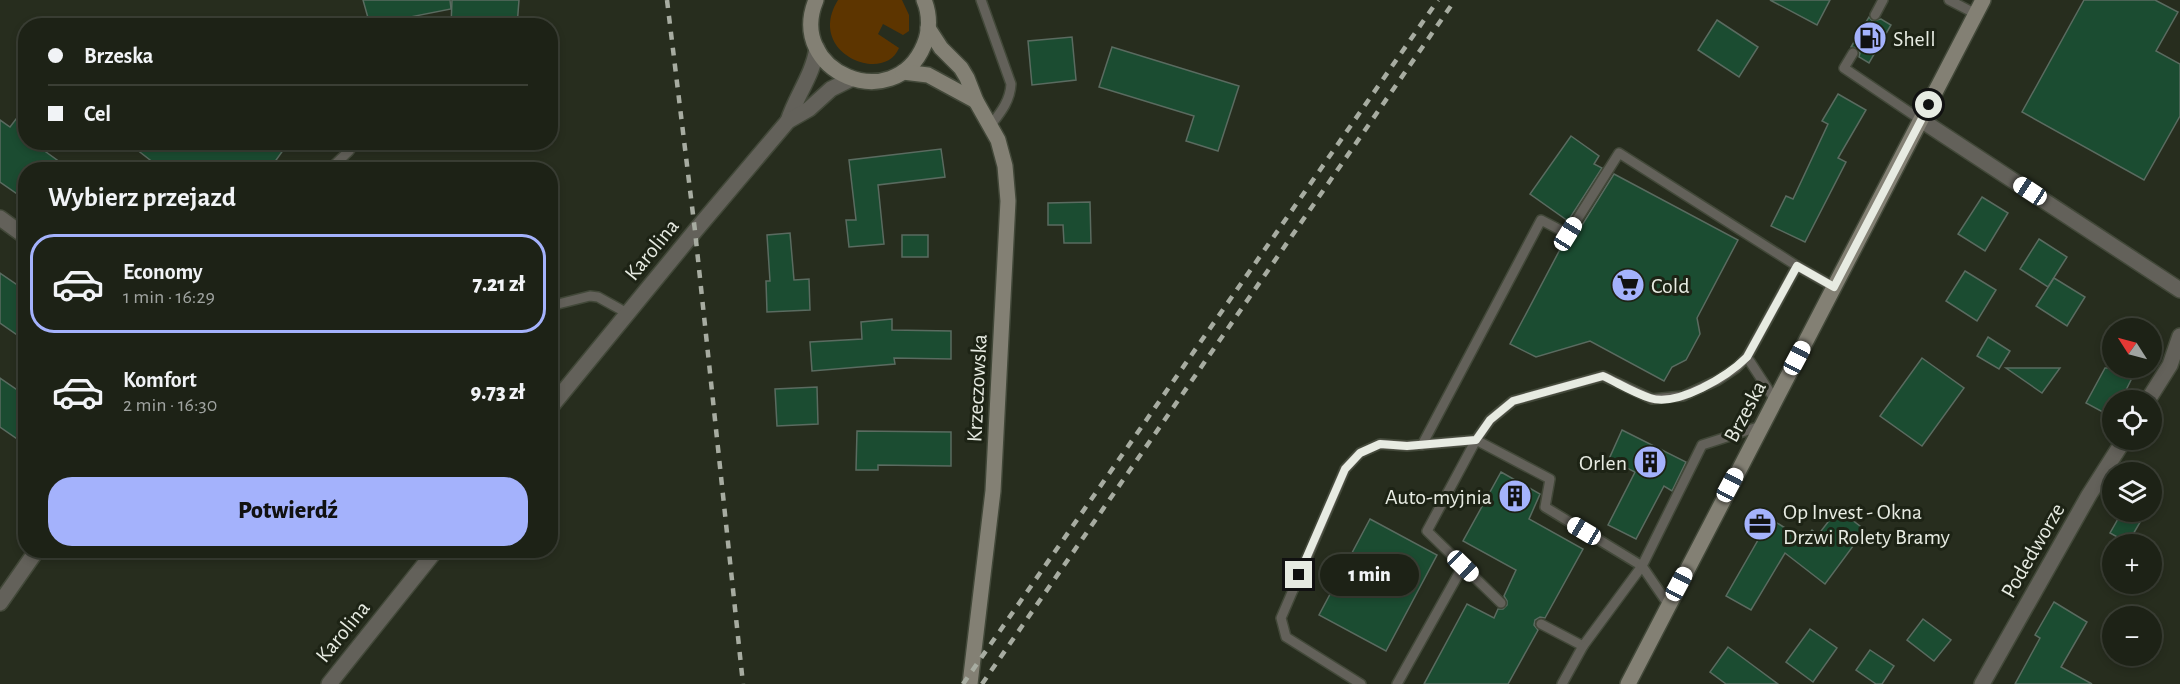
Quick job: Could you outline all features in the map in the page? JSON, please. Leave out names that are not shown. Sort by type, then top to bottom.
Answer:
[{"type":"main road","points":[[816,0],[811,29],[817,48],[828,65],[851,80],[864,82],[878,82],[891,78],[903,72],[913,63],[921,52],[928,28],[924,0]]},
{"type":"main road","name":"Brzeska","points":[[1628,684],[1979,7]]},
{"type":"main road","name":"Krzeczowska","points":[[928,28],[941,48],[961,68],[967,78],[976,101],[991,125],[1005,166],[1008,219],[993,491],[970,684]]},
{"type":"main road","name":"Krzeczowska","points":[[903,72],[928,75],[976,101]]},
{"type":"street","name":"Karolina","points":[[558,398],[788,121],[815,60],[817,48]]},
{"type":"street","name":"Karolina","points":[[788,121],[809,109],[831,89],[851,80]]},
{"type":"street","points":[[1921,120],[2180,290]]},
{"type":"street","points":[[0,218],[18,231]]},
{"type":"street","points":[[2154,390],[2170,365],[2180,336]]},
{"type":"street","name":"Podedworze","points":[[1982,684],[2089,495],[2118,450]]},
{"type":"street","points":[[0,603],[31,558]]},
{"type":"street","name":"Karolina","points":[[329,684],[430,558]]},
{"type":"lane","points":[[981,0],[1011,84],[1011,95],[991,125]]},
{"type":"lane","points":[[1875,15],[1884,0]]},
{"type":"lane","points":[[1949,0],[1979,7]]},
{"type":"lane","points":[[1853,53],[1844,68],[1921,120]]},
{"type":"lane","points":[[337,162],[350,150]]},
{"type":"lane","points":[[1422,445],[1541,220],[1568,234],[1619,153],[1834,287]]},
{"type":"lane","points":[[1501,603],[1427,531],[1476,440],[1490,420],[1513,401],[1603,376],[1652,399],[1683,396],[1718,380],[1747,357],[1797,266]]},
{"type":"lane","points":[[558,304],[590,296],[598,297],[627,314]]},
{"type":"lane","points":[[1747,357],[1775,400]]},
{"type":"lane","points":[[1562,684],[1584,646],[1642,566],[1702,446],[1761,426]]},
{"type":"lane","points":[[1361,684],[1286,637],[1281,618],[1345,469],[1360,453],[1380,444],[1407,446],[1476,440],[1550,479],[1545,507],[1642,566],[1668,604]]},
{"type":"lane","points":[[1397,684],[1463,566]]},
{"type":"lane","points":[[1541,624],[1584,646]]},
{"type":"shaded area","points":[[838,0],[902,0],[909,15],[909,31],[903,35],[883,24],[878,34],[899,48],[891,59],[878,64],[864,63],[850,58],[839,48],[831,35],[831,19]]},
{"type":"building","points":[[363,0],[450,0],[451,9],[405,18],[368,18]]},
{"type":"building","points":[[452,0],[519,0],[518,18],[451,18]]},
{"type":"building","points":[[1770,0],[1830,0],[1817,25]]},
{"type":"building","points":[[2084,0],[2155,0],[2178,12],[2156,51],[2180,64],[2180,116],[2144,180],[2022,112]]},
{"type":"building","name":"Shell","points":[[1869,17],[1872,21],[1881,19],[1891,25],[1869,63],[1859,57],[1860,53],[1857,48],[1851,47]]},
{"type":"building","points":[[1717,20],[1758,47],[1739,77],[1698,50]]},
{"type":"building","points":[[1072,37],[1076,80],[1032,85],[1028,41]]},
{"type":"building","points":[[1112,47],[1239,86],[1218,151],[1186,141],[1194,116],[1099,87]]},
{"type":"building","points":[[1838,94],[1866,110],[1838,158],[1846,162],[1805,242],[1771,226],[1786,196],[1793,199],[1828,124],[1822,121]]},
{"type":"building","points":[[18,116],[18,150],[43,150],[60,162],[18,162],[18,194],[0,182],[0,120],[10,127]]},
{"type":"building","points":[[1571,136],[1599,156],[1594,164],[1602,168],[1568,221],[1530,194]]},
{"type":"building","points":[[941,149],[945,177],[878,185],[884,244],[849,247],[846,220],[856,220],[849,160]]},
{"type":"building","points":[[137,150],[283,150],[275,162],[153,162]]},
{"type":"building","name":"Cold","points":[[1614,174],[1738,240],[1697,318],[1700,334],[1686,360],[1672,367],[1664,381],[1590,341],[1536,357],[1510,344],[1565,240],[1569,241],[1574,238]]},
{"type":"building","points":[[1982,197],[2008,213],[1985,251],[1958,234]]},
{"type":"building","points":[[1090,202],[1091,243],[1064,243],[1063,225],[1048,225],[1048,203]]},
{"type":"building","points":[[790,233],[794,280],[809,279],[810,310],[767,312],[766,281],[770,281],[767,235]]},
{"type":"building","points":[[902,235],[928,235],[928,257],[902,257]]},
{"type":"building","points":[[2039,239],[2067,257],[2048,287],[2020,269]]},
{"type":"building","points":[[1965,271],[1996,290],[1977,321],[1946,301]]},
{"type":"building","points":[[0,273],[18,285],[18,335],[0,323]]},
{"type":"building","points":[[2054,278],[2085,297],[2067,326],[2036,306]]},
{"type":"building","points":[[892,319],[892,330],[951,331],[951,359],[894,358],[895,364],[812,371],[810,342],[862,339],[861,322]]},
{"type":"building","points":[[1988,337],[2010,351],[1999,369],[1977,356]]},
{"type":"building","points":[[1922,358],[1964,388],[1922,446],[1880,416]]},
{"type":"building","points":[[2006,368],[2060,368],[2042,393]]},
{"type":"building","points":[[2102,374],[2102,378],[2132,378],[2126,390],[2102,390],[2102,412],[2086,403]]},
{"type":"building","points":[[0,378],[18,390],[18,439],[0,427]]},
{"type":"building","points":[[817,387],[818,424],[777,426],[775,389]]},
{"type":"building","points":[[1622,430],[1686,462],[1672,491],[1664,486],[1636,539],[1608,525],[1635,472],[1609,459]]},
{"type":"building","points":[[857,431],[951,432],[951,466],[878,465],[878,470],[856,470]]},
{"type":"building","points":[[1501,472],[1540,494],[1529,519],[1583,549],[1545,618],[1540,617],[1535,620],[1534,625],[1538,630],[1508,684],[1424,684],[1467,604],[1494,618],[1498,609],[1503,609],[1507,605],[1504,596],[1516,570],[1463,541]]},
{"type":"building","points":[[1838,509],[1865,530],[1825,584],[1785,553],[1751,610],[1726,596],[1758,540],[1750,535],[1763,514],[1804,540],[1812,530],[1818,535]]},
{"type":"building","points":[[1370,519],[1437,555],[1386,651],[1319,615]]},
{"type":"building","points":[[2116,522],[2140,522],[2133,534],[2110,533]]},
{"type":"building","points":[[2054,602],[2087,622],[2061,667],[2092,684],[2015,684],[2040,638],[2035,635]]},
{"type":"building","points":[[1923,619],[1951,640],[1934,661],[1907,640]]},
{"type":"building","points":[[1810,629],[1837,648],[1813,682],[1786,662]]},
{"type":"building","points":[[1728,647],[1778,684],[1726,684],[1710,672]]},
{"type":"building","points":[[1870,650],[1894,666],[1882,684],[1876,684],[1856,670]]},
{"type":"railway","points":[[667,0],[695,231],[743,684]]},
{"type":"railway","points":[[963,684],[1438,0]]},
{"type":"railway","points":[[982,684],[1455,0]]},
{"type":"place","name":"Shell","points":[[1870,38]]},
{"type":"place","name":"Cold","points":[[1628,285]]},
{"type":"place","name":"Orlen","points":[[1650,462]]},
{"type":"place","name":"Auto-myjnia","points":[[1515,496]]},
{"type":"place","name":"Op Invest - Okna Drzwi Rolety Bramy","points":[[1760,524]]},
{"type":"route","points":[[1299,575],[1345,469],[1360,453],[1380,444],[1407,446],[1476,440],[1490,420],[1513,401],[1603,376],[1652,399],[1683,396],[1718,380],[1736,368],[1747,357],[1797,266],[1834,287],[1929,105]]}]
